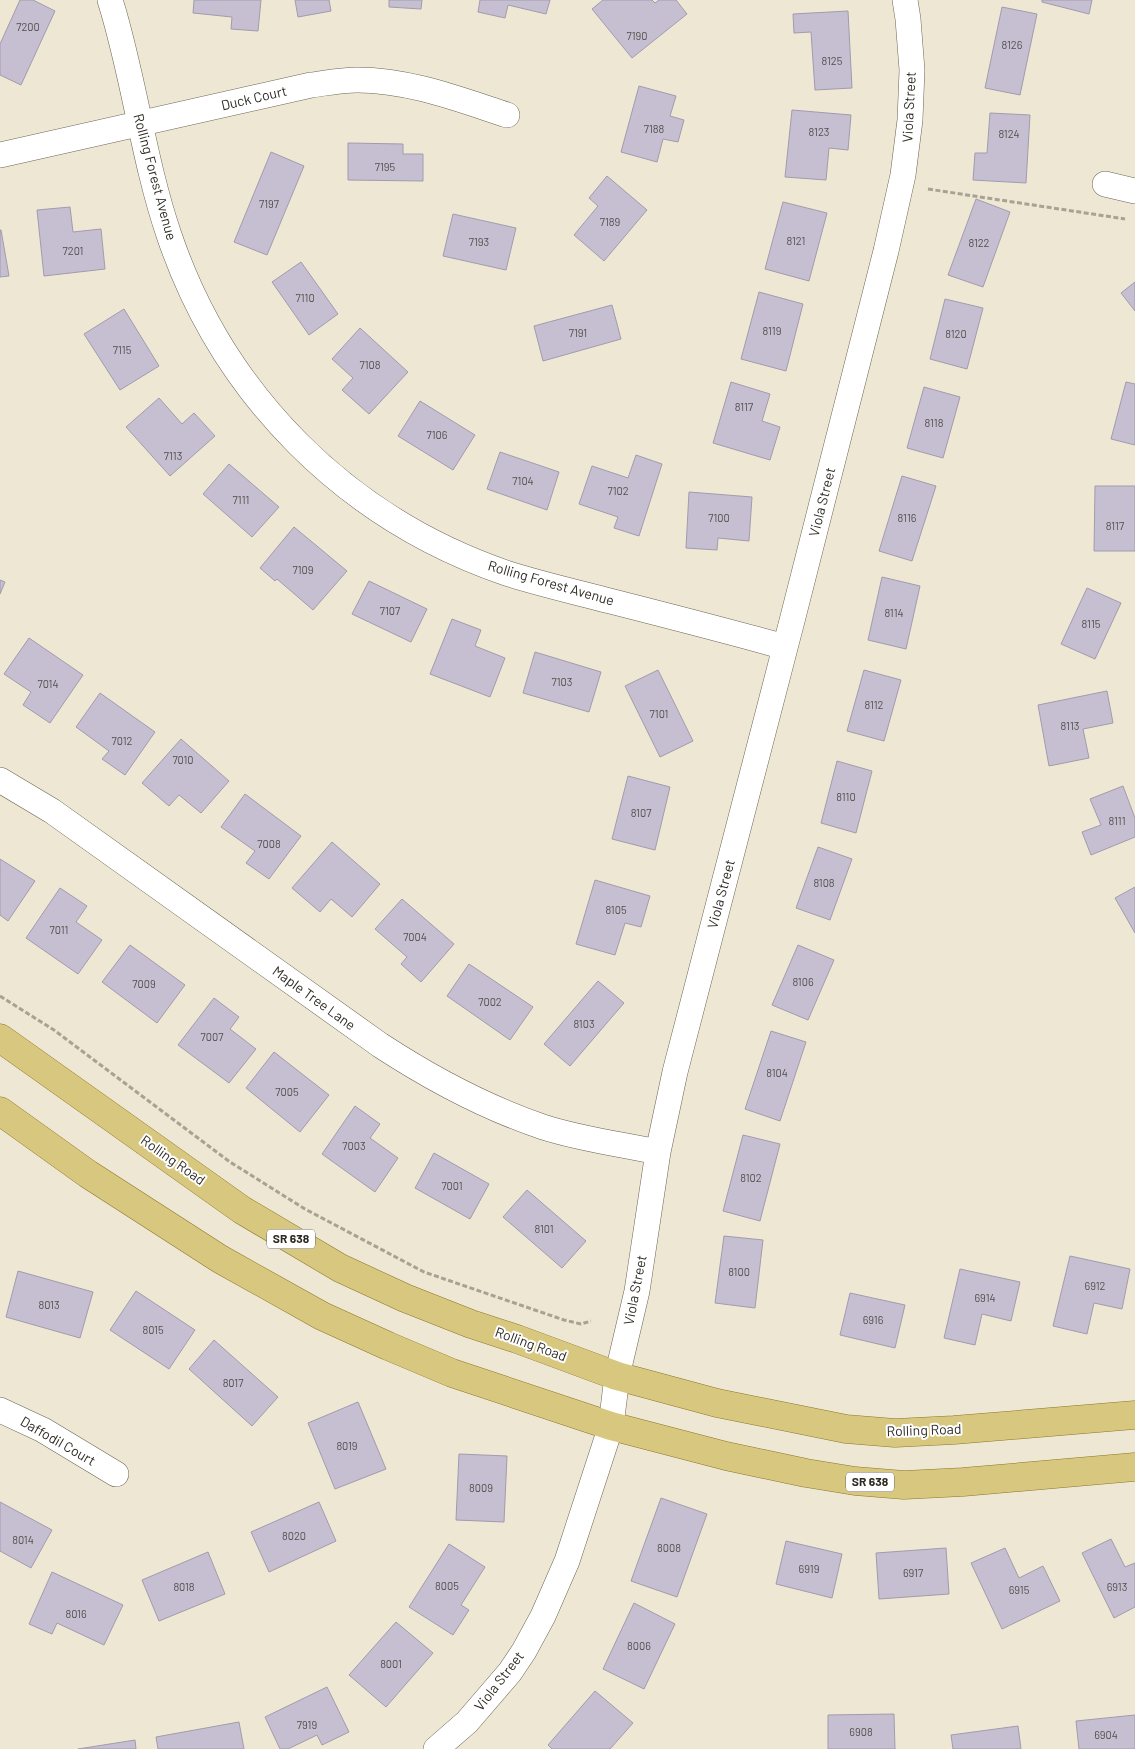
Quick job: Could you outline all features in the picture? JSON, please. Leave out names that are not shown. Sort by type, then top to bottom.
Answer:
[{"type":"main road","name":"Rolling Road","points":[[0,1038],[242,1210],[340,1268],[406,1298],[471,1324],[517,1338],[617,1376],[717,1403],[855,1430],[895,1433],[954,1430],[1135,1415]]},
{"type":"main road","name":"SR 638","points":[[0,1111],[88,1174],[220,1259],[322,1316],[452,1373],[611,1426],[726,1456],[806,1473],[855,1481],[894,1484],[963,1482],[1135,1466]]},
{"type":"street","name":"Rolling Forest Avenue","points":[[110,0],[141,123],[158,202],[187,282],[210,327],[236,371],[267,411],[306,452],[344,486],[377,510],[460,555],[507,573],[785,647]]},
{"type":"street","name":"Viola Street","points":[[436,1749],[467,1722],[510,1672],[543,1616],[567,1561],[611,1426],[617,1376],[637,1291],[658,1152],[675,1072],[904,175],[910,120],[912,70],[905,0]]},
{"type":"street","name":"Duck Court","points":[[0,155],[311,85],[356,80],[407,85],[430,90],[507,115]]},
{"type":"street","points":[[1105,184],[1135,191]]},
{"type":"street","name":"Maple Tree Lane","points":[[0,780],[52,811],[372,1040],[426,1075],[483,1104],[543,1127],[577,1136],[658,1152]]},
{"type":"street","name":"Daffodil Court","points":[[0,1410],[43,1430],[116,1474]]},
{"type":"path","points":[[928,189],[1125,219]]},
{"type":"path","points":[[0,996],[54,1030],[230,1162],[305,1209],[424,1272],[564,1320],[582,1324],[591,1321]]},
{"type":"building","points":[[20,0],[33,0],[55,11],[21,85],[0,75],[0,44]]},
{"type":"building","points":[[194,0],[261,0],[258,31],[231,29],[232,17],[193,13]]},
{"type":"building","points":[[295,0],[329,0],[331,11],[298,17]]},
{"type":"building","points":[[389,0],[422,0],[421,9],[389,7]]},
{"type":"building","points":[[480,0],[550,0],[546,14],[508,5],[505,18],[478,12]]},
{"type":"building","points":[[603,0],[652,0],[655,3],[659,0],[676,0],[687,14],[632,58],[592,9]]},
{"type":"building","points":[[1042,0],[1092,0],[1089,14],[1042,2]]},
{"type":"building","points":[[1002,7],[1037,14],[1020,95],[985,88]]},
{"type":"building","points":[[848,11],[852,88],[815,90],[811,32],[794,33],[793,14]]},
{"type":"building","points":[[639,86],[676,96],[670,116],[684,120],[678,142],[663,139],[657,162],[621,152]]},
{"type":"building","points":[[792,110],[851,115],[848,150],[829,148],[826,180],[785,177]]},
{"type":"building","points":[[990,113],[1030,115],[1026,183],[973,180],[975,153],[987,153]]},
{"type":"building","points":[[348,143],[403,144],[403,154],[423,154],[423,181],[348,180]]},
{"type":"building","points":[[271,152],[304,166],[267,255],[234,242]]},
{"type":"building","points":[[607,176],[647,210],[604,261],[574,235],[598,206],[589,198]]},
{"type":"building","points":[[976,199],[1010,212],[983,287],[948,275]]},
{"type":"building","points":[[783,202],[827,213],[809,281],[765,269]]},
{"type":"building","points":[[70,207],[73,232],[101,229],[105,269],[44,276],[37,210]]},
{"type":"building","points":[[453,214],[516,228],[506,270],[443,256]]},
{"type":"building","points":[[0,230],[9,276],[0,277]]},
{"type":"building","points":[[301,262],[338,314],[309,335],[272,282]]},
{"type":"building","points":[[1135,282],[1135,311],[1121,293]]},
{"type":"building","points":[[759,292],[803,304],[786,371],[741,359]]},
{"type":"building","points":[[945,299],[983,308],[967,369],[930,359]]},
{"type":"building","points":[[612,305],[621,339],[543,361],[534,326]]},
{"type":"building","points":[[124,309],[159,366],[120,390],[84,334]]},
{"type":"building","points":[[360,328],[408,372],[369,414],[342,390],[353,378],[332,359]]},
{"type":"building","points":[[731,382],[770,394],[762,421],[780,427],[770,460],[713,443]]},
{"type":"building","points":[[1126,382],[1135,384],[1135,445],[1111,439]]},
{"type":"building","points":[[924,387],[960,397],[943,458],[907,448]]},
{"type":"building","points":[[159,398],[182,424],[194,413],[215,436],[170,476],[126,427]]},
{"type":"building","points":[[420,401],[475,435],[453,470],[398,436]]},
{"type":"building","points":[[500,452],[559,472],[547,510],[487,489]]},
{"type":"building","points":[[636,455],[662,464],[639,536],[614,528],[618,517],[579,504],[592,466],[628,478]]},
{"type":"building","points":[[229,464],[279,507],[252,537],[203,494]]},
{"type":"building","points":[[902,476],[936,486],[912,561],[879,551]]},
{"type":"building","points":[[1095,486],[1135,486],[1135,551],[1094,551]]},
{"type":"building","points":[[689,492],[752,497],[749,541],[718,538],[717,550],[686,548]]},
{"type":"building","points":[[294,527],[347,571],[313,610],[277,579],[275,581],[260,568]]},
{"type":"building","points":[[882,577],[920,586],[906,649],[868,640]]},
{"type":"building","points":[[0,580],[5,582],[0,594]]},
{"type":"building","points":[[369,581],[427,609],[411,642],[352,614]]},
{"type":"building","points":[[1087,588],[1121,603],[1095,659],[1061,644]]},
{"type":"building","points":[[452,619],[481,630],[475,646],[505,658],[490,697],[430,674]]},
{"type":"building","points":[[29,638],[83,675],[50,723],[23,705],[31,692],[4,674]]},
{"type":"building","points":[[535,652],[601,672],[589,712],[523,693]]},
{"type":"building","points":[[658,670],[693,741],[660,757],[625,686]]},
{"type":"building","points":[[864,670],[901,680],[884,741],[847,731]]},
{"type":"building","points":[[1107,691],[1113,723],[1083,729],[1089,758],[1049,766],[1038,705]]},
{"type":"building","points":[[100,693],[155,732],[125,775],[102,759],[109,751],[76,727]]},
{"type":"building","points":[[181,739],[229,781],[201,813],[179,795],[169,806],[142,783]]},
{"type":"building","points":[[837,761],[872,771],[856,833],[821,823]]},
{"type":"building","points":[[628,776],[670,787],[655,850],[612,839]]},
{"type":"building","points":[[1123,786],[1135,818],[1135,837],[1091,855],[1082,832],[1101,825],[1090,799]]},
{"type":"building","points":[[245,794],[301,836],[269,879],[246,863],[255,851],[221,827]]},
{"type":"building","points":[[332,842],[380,884],[352,917],[331,899],[320,912],[292,888]]},
{"type":"building","points":[[818,847],[852,859],[830,920],[796,908]]},
{"type":"building","points":[[0,859],[35,881],[8,921],[0,915]]},
{"type":"building","points":[[595,880],[650,896],[641,927],[625,923],[615,955],[576,944]]},
{"type":"building","points":[[1135,887],[1135,933],[1115,898]]},
{"type":"building","points":[[60,888],[87,906],[76,922],[102,940],[78,974],[26,938]]},
{"type":"building","points":[[402,899],[454,944],[421,982],[401,964],[407,957],[375,929]]},
{"type":"building","points":[[130,945],[185,985],[157,1023],[102,982]]},
{"type":"building","points":[[798,945],[834,960],[808,1020],[772,1005]]},
{"type":"building","points":[[469,964],[533,1007],[510,1040],[447,996]]},
{"type":"building","points":[[598,981],[624,1003],[570,1066],[544,1044]]},
{"type":"building","points":[[214,998],[239,1017],[230,1029],[256,1049],[229,1083],[178,1045]]},
{"type":"building","points":[[771,1031],[806,1042],[780,1121],[745,1109]]},
{"type":"building","points":[[274,1052],[329,1095],[300,1132],[246,1088]]},
{"type":"building","points":[[355,1106],[380,1124],[370,1138],[398,1158],[375,1192],[322,1154]]},
{"type":"building","points":[[743,1135],[780,1144],[760,1221],[723,1211]]},
{"type":"building","points":[[434,1153],[489,1184],[470,1219],[415,1188]]},
{"type":"building","points":[[527,1190],[586,1241],[562,1268],[503,1217]]},
{"type":"building","points":[[724,1236],[763,1240],[755,1308],[715,1303]]},
{"type":"building","points":[[1070,1256],[1130,1269],[1122,1309],[1094,1303],[1087,1334],[1053,1326]]},
{"type":"building","points":[[960,1269],[1020,1282],[1011,1321],[982,1314],[975,1345],[944,1338]]},
{"type":"building","points":[[18,1271],[93,1292],[80,1338],[6,1317]]},
{"type":"building","points":[[136,1291],[195,1330],[169,1369],[110,1330]]},
{"type":"building","points":[[850,1293],[905,1305],[895,1348],[840,1335]]},
{"type":"building","points":[[214,1340],[278,1397],[252,1426],[189,1369]]},
{"type":"building","points":[[358,1402],[386,1469],[335,1489],[308,1423]]},
{"type":"building","points":[[459,1454],[507,1456],[504,1522],[456,1520]]},
{"type":"building","points":[[661,1498],[707,1514],[677,1597],[631,1581]]},
{"type":"building","points":[[0,1502],[52,1530],[31,1568],[0,1551]]},
{"type":"building","points":[[319,1502],[336,1541],[269,1572],[251,1532]]},
{"type":"building","points":[[1111,1539],[1125,1567],[1135,1563],[1135,1607],[1114,1618],[1082,1553]]},
{"type":"building","points":[[786,1541],[842,1554],[832,1598],[776,1584]]},
{"type":"building","points":[[449,1544],[485,1567],[461,1605],[469,1610],[453,1635],[409,1607]]},
{"type":"building","points":[[946,1548],[949,1594],[879,1599],[876,1553]]},
{"type":"building","points":[[1005,1548],[1019,1578],[1043,1566],[1060,1601],[1002,1629],[971,1563]]},
{"type":"building","points":[[208,1552],[225,1594],[159,1621],[142,1580]]},
{"type":"building","points":[[52,1572],[123,1605],[104,1645],[57,1623],[52,1634],[29,1624]]},
{"type":"building","points":[[634,1603],[675,1624],[644,1689],[603,1669]]},
{"type":"building","points":[[396,1622],[433,1653],[386,1707],[349,1675]]},
{"type":"building","points":[[327,1687],[349,1732],[322,1745],[317,1735],[288,1749],[280,1749],[265,1717]]},
{"type":"building","points":[[595,1691],[633,1723],[610,1749],[552,1749],[548,1745]]},
{"type":"building","points":[[894,1714],[895,1749],[828,1749],[828,1715]]},
{"type":"building","points":[[1135,1715],[1135,1749],[1079,1749],[1076,1721]]},
{"type":"building","points":[[239,1722],[244,1749],[158,1749],[156,1737]]},
{"type":"building","points":[[1018,1726],[1021,1749],[953,1749],[951,1735]]},
{"type":"building","points":[[135,1740],[136,1749],[78,1749]]}]
